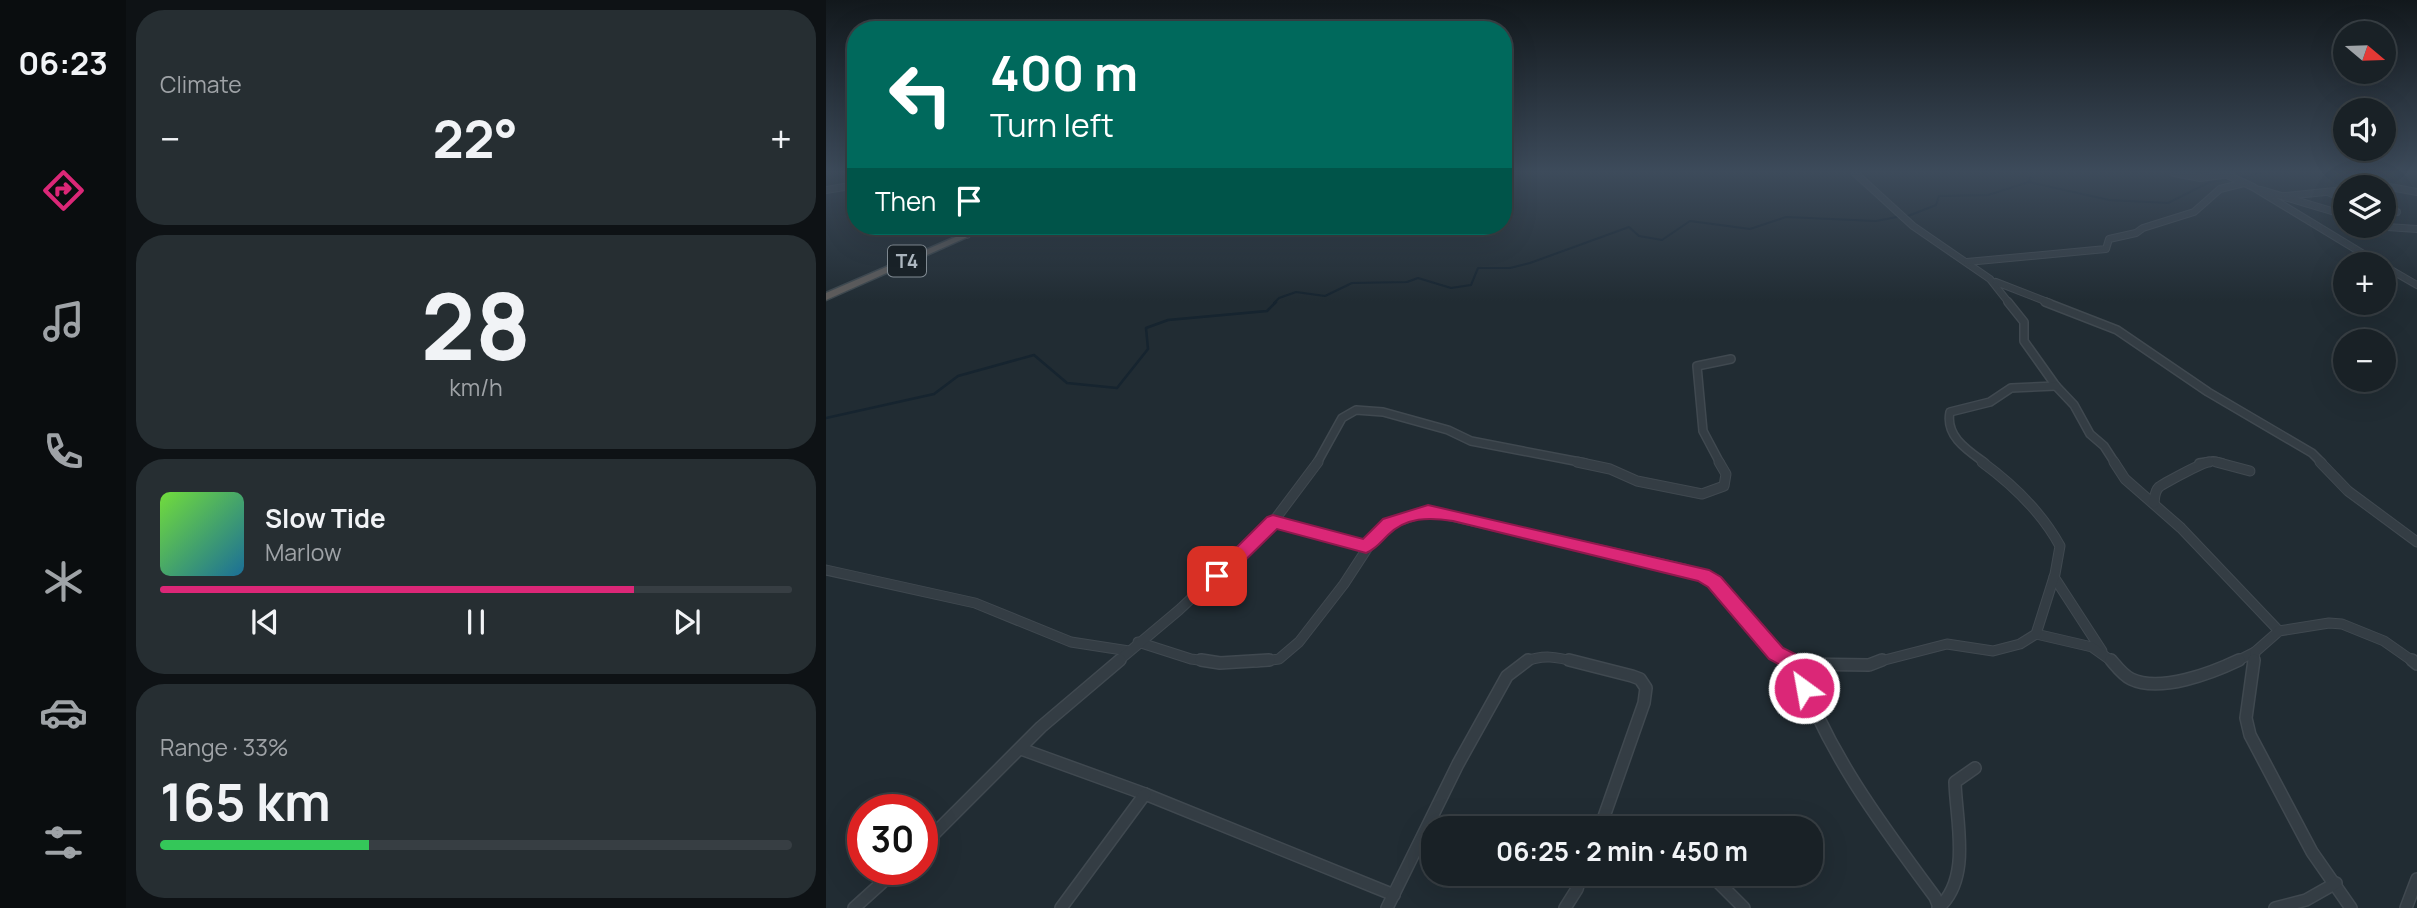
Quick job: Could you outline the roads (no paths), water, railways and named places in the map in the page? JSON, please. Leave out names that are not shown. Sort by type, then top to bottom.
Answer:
[{"type":"highway","name":"T4","points":[[826,297],[967,235]]},
{"type":"street","points":[[1899,215],[1990,279],[2029,297],[2117,330],[2208,392],[2312,453],[2348,491],[2417,541]]},
{"type":"street","points":[[1967,261],[2106,249],[2109,239],[2136,233],[2143,228],[2183,215]]},
{"type":"street","points":[[2300,215],[2360,252]]},
{"type":"street","points":[[2396,228],[2417,229]]},
{"type":"street","points":[[2396,273],[2417,285]]},
{"type":"street","points":[[1990,279],[2024,322],[2024,341],[2056,386],[2074,405],[2093,438],[2104,446],[2125,479],[2181,528],[2279,631]]},
{"type":"street","points":[[938,830],[1041,727],[1188,602],[1273,522],[1316,466],[1342,418],[1356,410],[1410,419],[1448,430],[1471,441],[1610,469],[1637,481],[1702,494],[1711,493],[1724,486],[1726,474],[1703,431],[1697,366],[1731,359]]},
{"type":"street","points":[[1138,642],[1191,659],[1220,663],[1279,659],[1300,642],[1344,584],[1366,546],[1389,524],[1428,511],[1685,569],[1714,582],[1776,653],[1796,664],[1869,665],[1898,654],[1947,644],[1993,651],[2021,644],[2036,634],[2062,554],[2052,533],[2001,476],[1956,439],[1948,426],[1947,418],[1950,412],[1990,402],[2011,388],[2056,386]]},
{"type":"street","points":[[2154,503],[2155,493],[2160,486],[2183,476],[2200,463],[2213,461],[2250,471]]},
{"type":"street","points":[[1273,522],[1366,546]]},
{"type":"street","points":[[826,570],[975,603],[1071,642],[1129,651]]},
{"type":"street","points":[[2054,577],[2102,651],[2127,677],[2148,682],[2217,672],[2255,652],[2279,631],[2329,623],[2342,624],[2384,641],[2417,664]]},
{"type":"street","points":[[2036,634],[2084,644],[2102,651]]},
{"type":"street","points":[[2255,652],[2246,718],[2250,735],[2312,852],[2352,908]]},
{"type":"street","points":[[1434,816],[1458,764],[1507,676],[1520,664],[1536,657],[1551,656],[1632,676],[1640,679],[1646,688],[1644,703],[1604,816]]},
{"type":"street","points":[[1796,664],[1804,688],[1853,785],[1882,829],[1941,907],[1956,884],[1959,864],[1955,782],[1975,768]]},
{"type":"street","points":[[1021,749],[1145,794],[1394,895]]},
{"type":"street","points":[[1061,908],[1145,794]]},
{"type":"street","points":[[1387,908],[1421,842]]},
{"type":"street","points":[[2406,908],[2417,879]]},
{"type":"street","points":[[2276,908],[2306,900],[2336,883]]},
{"type":"street","points":[[855,908],[880,885]]},
{"type":"street","points":[[1565,908],[1578,886]]},
{"type":"street","points":[[1722,886],[1744,908]]},
{"type":"waterway","points":[[1274,303],[1279,298],[1296,292],[1325,296],[1352,283],[1407,282],[1418,278],[1451,288],[1471,285],[1478,268],[1510,268],[1530,263],[1629,227],[1639,236],[1662,240],[1690,221],[1750,229],[1786,217],[1876,221],[1897,217]]},
{"type":"waterway","points":[[826,418],[934,394],[958,376],[1034,355],[1067,383],[1117,388],[1148,349],[1146,328],[1168,320],[1267,311],[1276,302]]}]
